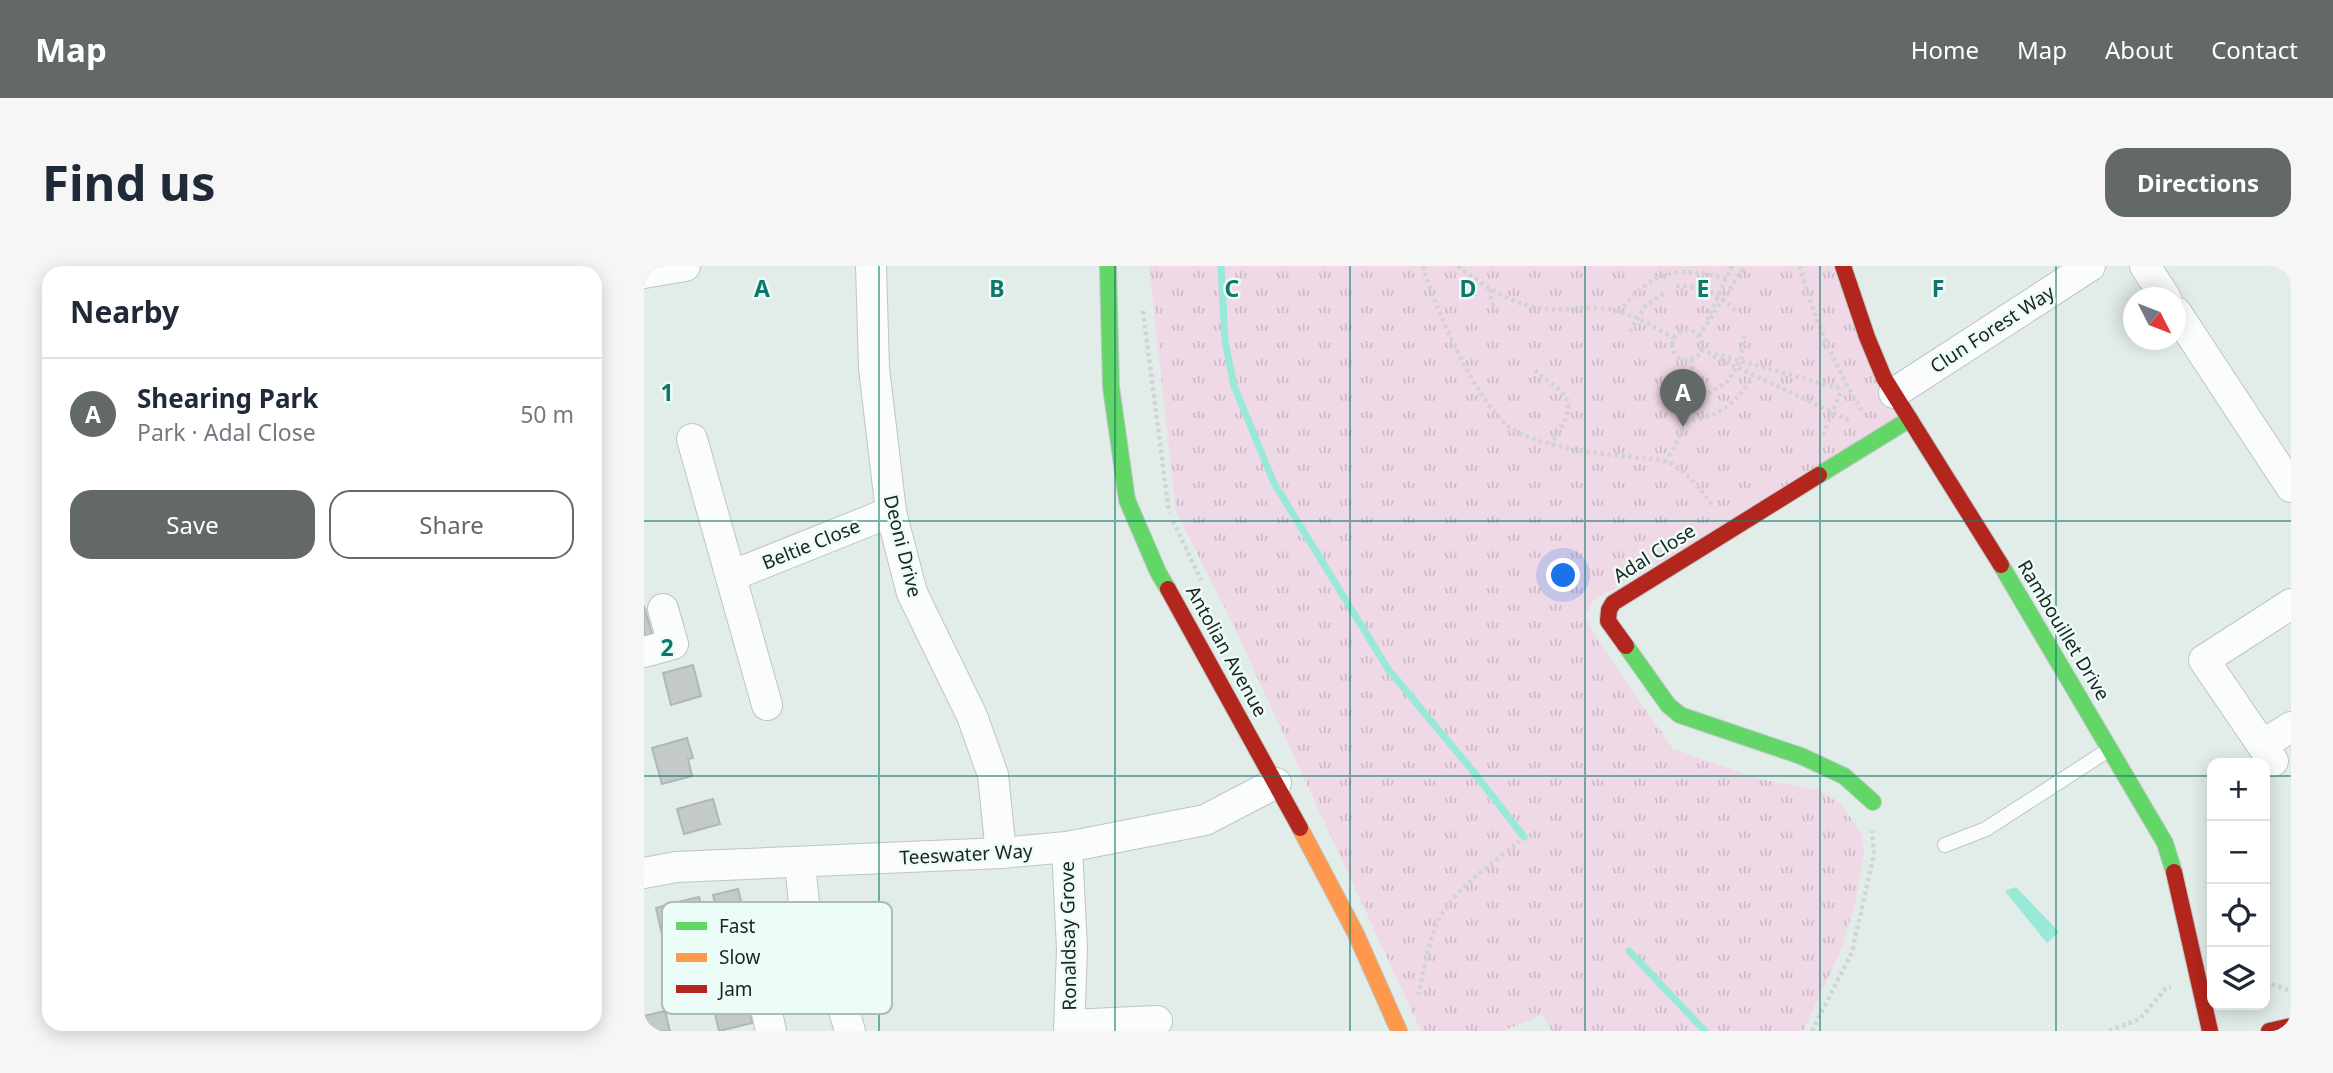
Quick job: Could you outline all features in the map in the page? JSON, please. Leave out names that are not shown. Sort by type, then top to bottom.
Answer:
[{"type":"street","points":[[644,273],[685,266]]},
{"type":"street","name":"Deoni Drive","points":[[871,266],[874,368],[891,512],[912,593],[972,716],[993,775],[1001,853]]},
{"type":"street","name":"Antolian Avenue","points":[[1108,266],[1111,387],[1127,500],[1158,572],[1276,783],[1356,934],[1399,1031]]},
{"type":"street","name":"Rambouillet Drive","points":[[1843,266],[1884,378],[2015,587],[2165,843],[2178,885],[2210,1031]]},
{"type":"street","name":"Clun Forest Way","points":[[1902,406],[2090,266]]},
{"type":"street","points":[[2145,266],[2159,287]]},
{"type":"street","points":[[2186,329],[2291,487]]},
{"type":"street","name":"Adal Close","points":[[1873,802],[1844,776],[1801,756],[1680,716],[1668,705],[1608,621],[1613,603],[1877,434],[1902,406]]},
{"type":"street","points":[[692,439],[767,705]]},
{"type":"street","name":"Beltie Close","points":[[730,576],[891,512]]},
{"type":"street","points":[[2291,604],[2204,660],[2268,753],[2291,727]]},
{"type":"street","points":[[644,652],[673,644],[663,609]]},
{"type":"street","name":"Teeswater Way","points":[[644,873],[676,867],[1001,853],[1067,847],[1205,820],[1276,783]]},
{"type":"street","name":"Ronaldsay Grove","points":[[1067,847],[1072,948],[1069,1028],[1157,1021]]},
{"type":"street","points":[[800,863],[804,902]]},
{"type":"street","points":[[845,1014],[850,1031]]},
{"type":"street","points":[[2269,1031],[2291,1026]]},
{"type":"lane","points":[[1945,845],[1986,829],[2111,748]]},
{"type":"path","points":[[1423,266],[1449,336],[1483,395],[1508,427],[1551,444],[1671,464],[1690,478],[1721,516]]},
{"type":"path","points":[[1458,266],[1520,304],[1546,309],[1599,308],[1619,312],[1637,318],[1674,338]]},
{"type":"path","points":[[1699,336],[1686,330],[1674,338],[1672,348],[1677,356],[1691,360],[1701,350],[1699,336],[1732,266]]},
{"type":"path","points":[[1699,336],[1745,266]]},
{"type":"path","points":[[1800,266],[1808,295],[1850,391],[1877,434]]},
{"type":"path","points":[[1619,312],[1652,276],[1670,269],[1707,271],[1726,278]]},
{"type":"path","points":[[1676,286],[1701,288],[1718,295],[1738,313]]},
{"type":"path","points":[[1491,288],[1491,301],[1496,311]]},
{"type":"path","points":[[1630,332],[1645,306],[1667,290]]},
{"type":"path","points":[[1141,300],[1169,513],[1204,585]]},
{"type":"path","points":[[1667,398],[1691,400],[1713,393],[1726,383],[1741,361],[1744,336]]},
{"type":"path","points":[[1701,350],[1902,406]]},
{"type":"path","points":[[1701,350],[1877,434]]},
{"type":"path","points":[[1665,462],[1677,442],[1691,400],[1694,375],[1691,360]]},
{"type":"path","points":[[1535,370],[1563,393],[1568,402],[1565,419],[1551,444]]},
{"type":"path","points":[[1685,421],[1702,420],[1718,412],[1735,400],[1753,376]]},
{"type":"path","points":[[1820,442],[1842,389]]},
{"type":"path","points":[[1812,1031],[1852,952],[1874,854],[1872,830]]},
{"type":"path","points":[[1416,1003],[1434,931],[1443,914],[1457,895],[1520,841]]},
{"type":"path","points":[[2165,975],[2166,988]]},
{"type":"path","points":[[2109,1031],[2140,1019],[2166,988],[2197,979]]},
{"type":"path","points":[[2270,984],[2291,991]]},
{"type":"green space","points":[[1149,266],[1843,266],[1910,419],[1592,601],[1586,616],[1592,632],[1673,749],[1760,779],[1818,790],[1841,804],[1862,834],[1864,854],[1855,903],[1842,948],[1803,1031],[1552,1031],[1542,1015],[1503,1031],[1421,1031],[1228,614],[1176,512]]},
{"type":"shaded area","points":[[2016,887],[2059,932],[2047,943],[2005,891]]},
{"type":"building","points":[[644,606],[652,634],[644,636]]},
{"type":"building","points":[[693,665],[701,696],[671,705],[663,673]]},
{"type":"building","points":[[687,738],[693,758],[688,759],[692,776],[662,784],[652,748]]},
{"type":"building","points":[[713,799],[720,824],[684,834],[677,809]]},
{"type":"building","points":[[738,889],[741,902],[715,902],[713,895]]},
{"type":"building","points":[[699,897],[700,902],[678,902]]},
{"type":"building","points":[[662,906],[662,935],[656,908]]},
{"type":"building","points":[[662,1012],[666,1014],[670,1031],[646,1031],[644,1016]]},
{"type":"building","points":[[715,1014],[750,1014],[752,1023],[719,1031]]},
{"type":"waterway","points":[[1221,266],[1225,341],[1234,386],[1274,483],[1388,669],[1524,837]]},
{"type":"waterway","points":[[1629,951],[1705,1031]]},
{"type":"traffic: fast","points":[[1108,266],[1111,387],[1127,500],[1168,589]]},
{"type":"traffic: fast","points":[[1819,475],[1910,419]]},
{"type":"traffic: fast","points":[[2001,565],[2165,843],[2174,872]]},
{"type":"traffic: fast","points":[[1626,646],[1668,705],[1680,715],[1801,756],[1844,776],[1873,802]]},
{"type":"traffic: slow","points":[[1300,828],[1356,934],[1399,1031]]},
{"type":"traffic: jam","points":[[1843,266],[1884,378],[2001,565]]},
{"type":"traffic: jam","points":[[1626,646],[1608,621],[1613,603],[1819,475]]},
{"type":"traffic: jam","points":[[1168,589],[1300,828]]},
{"type":"traffic: jam","points":[[2174,872],[2210,1031]]},
{"type":"traffic: jam","points":[[2269,1031],[2291,1026]]},
{"type":"place","name":"Shearing Park","points":[[1683,427]]}]
